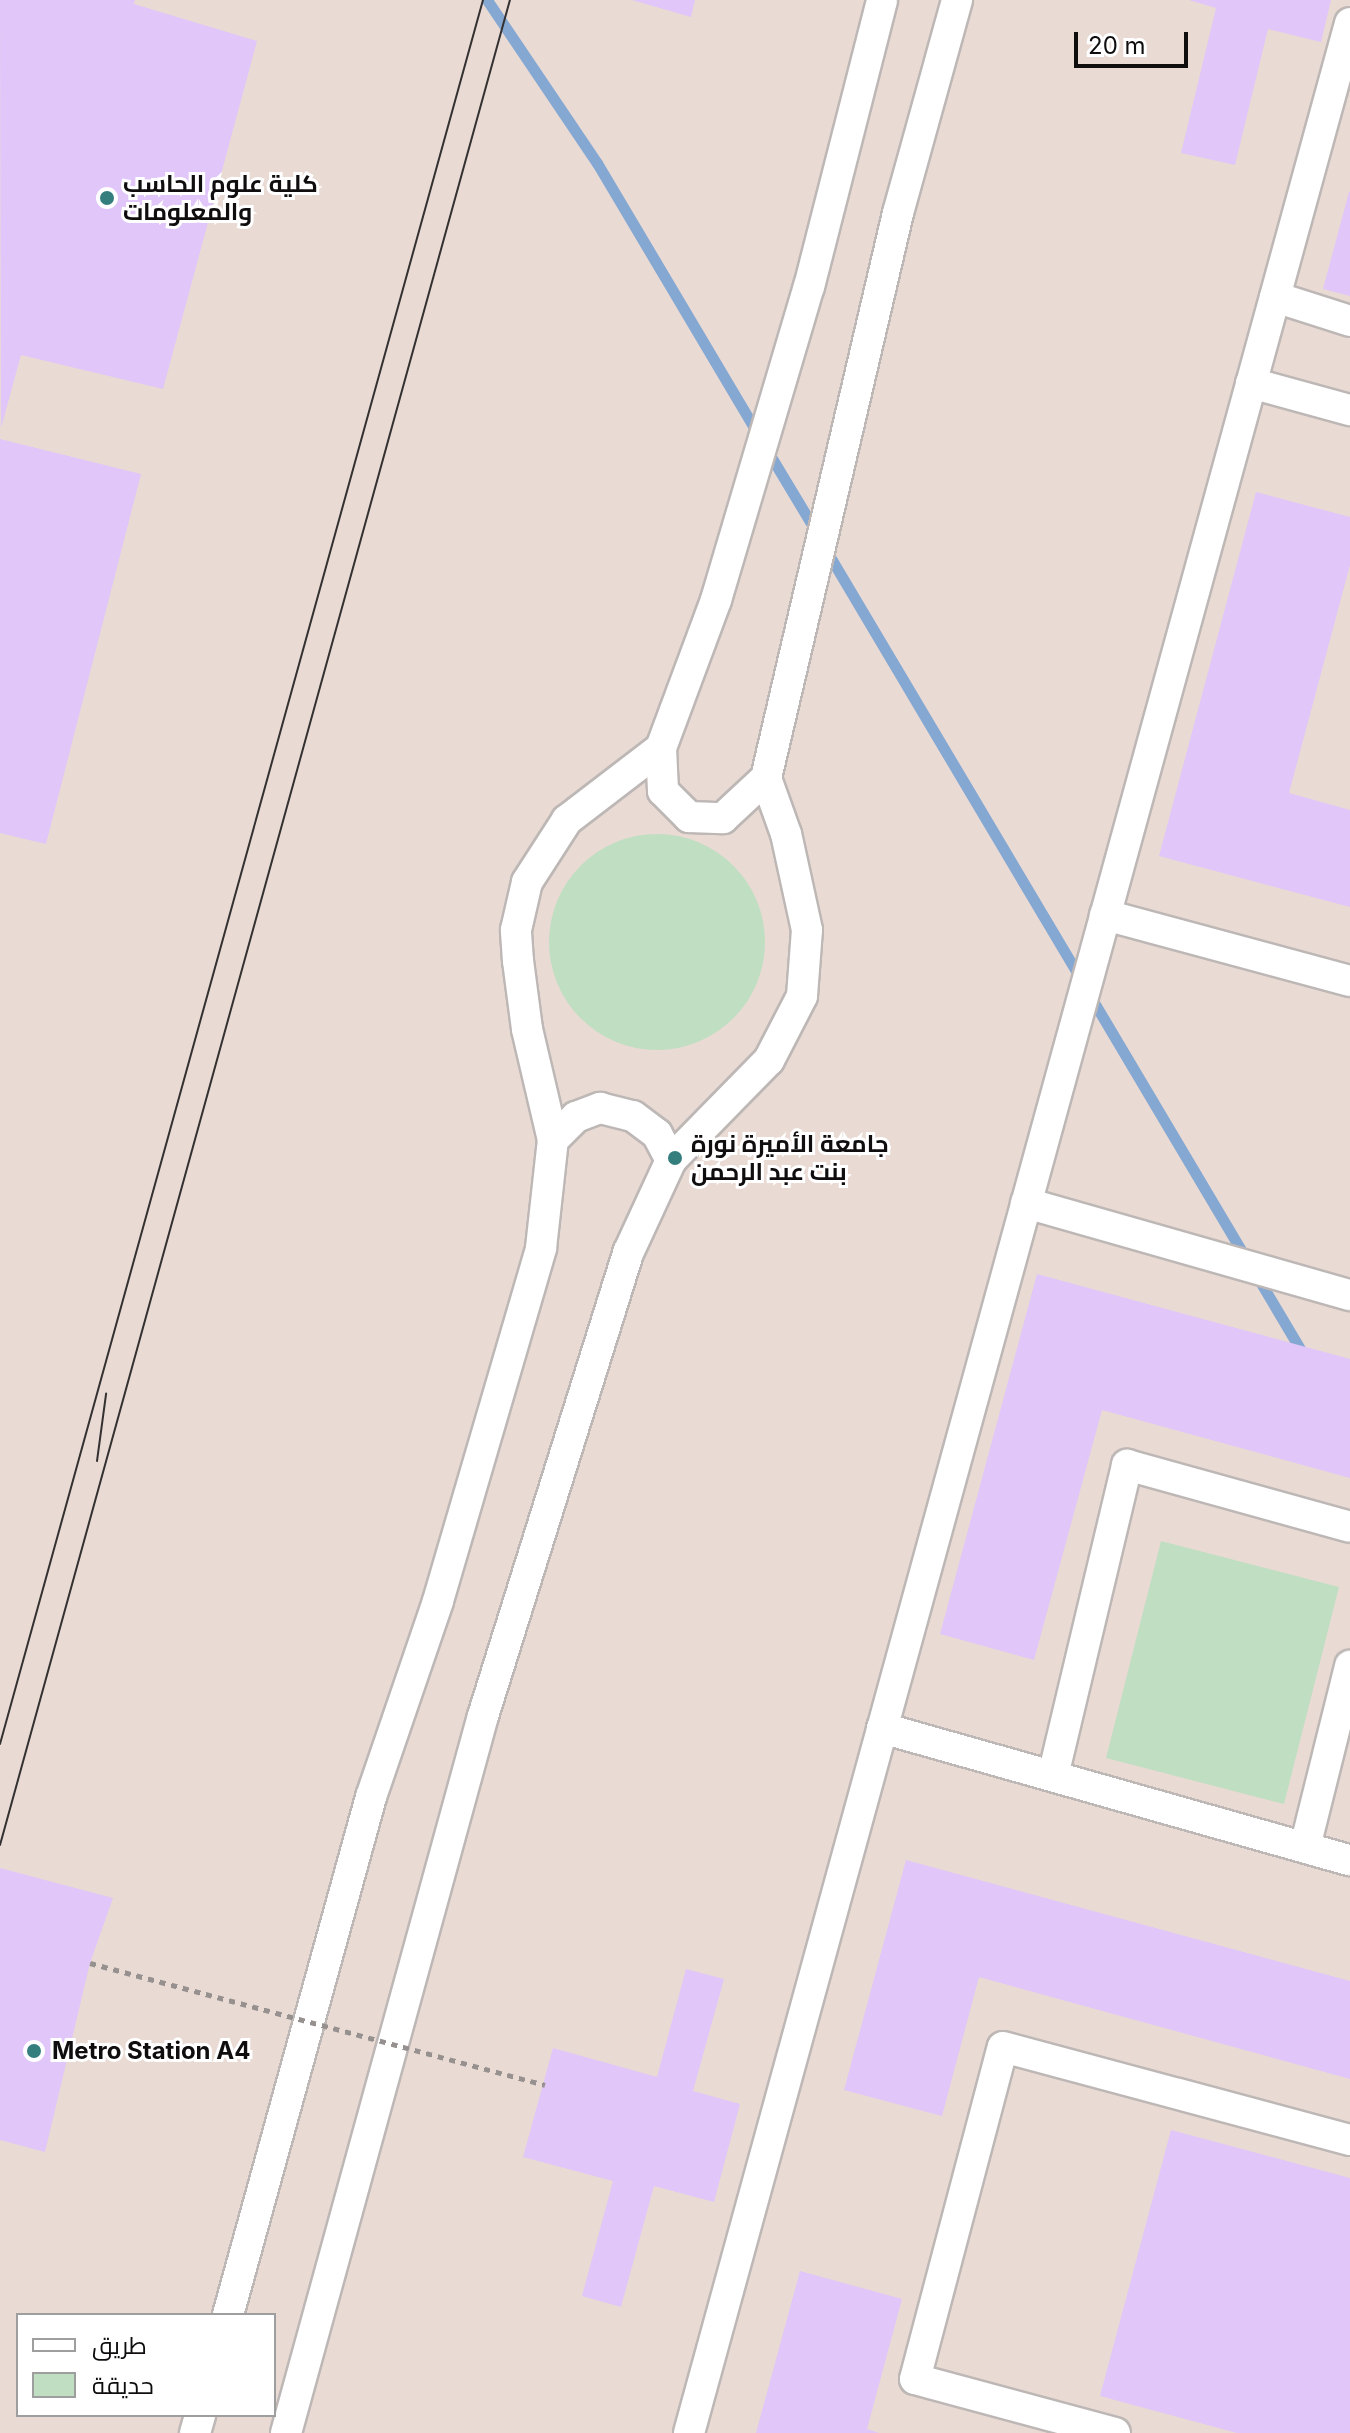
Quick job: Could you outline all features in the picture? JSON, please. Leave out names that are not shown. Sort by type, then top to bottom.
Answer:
[{"type":"street","points":[[766,778],[723,818],[689,817],[663,791],[661,748],[716,600],[809,287],[882,0]]},
{"type":"street","points":[[286,2433],[483,1716],[629,1251],[671,1160],[769,1060],[802,996],[807,930],[786,834],[766,778],[898,213],[957,0]]},
{"type":"street","points":[[689,2433],[1350,23]]},
{"type":"street","points":[[1275,297],[1350,321]]},
{"type":"street","points":[[1251,383],[1350,410]]},
{"type":"street","points":[[229,2313],[371,1797],[438,1601],[541,1248],[553,1140],[527,1029],[518,961],[516,930],[527,882],[567,820],[661,748]]},
{"type":"street","points":[[1105,915],[1350,981]]},
{"type":"street","points":[[553,1140],[576,1117],[600,1108],[633,1116],[657,1134],[671,1160]]},
{"type":"street","points":[[1026,1203],[1350,1295]]},
{"type":"street","points":[[1053,1776],[1127,1465],[1350,1527]]},
{"type":"street","points":[[1305,1847],[1350,1666]]},
{"type":"street","points":[[882,1728],[1350,1860]]},
{"type":"street","points":[[1115,2433],[915,2379],[1003,2047],[1350,2140]]},
{"type":"path","points":[[90,1963],[545,2085]]},
{"type":"shaded area","name":"جامعة الأميرة نورة بنت عبد الرحمن","points":[[0,0],[1350,0],[1350,2433],[0,2433]]},
{"type":"green space","points":[[657,834],[698,842],[734,865],[757,901],[765,942],[757,983],[734,1019],[698,1042],[657,1050],[616,1042],[580,1019],[557,983],[549,942],[557,901],[580,865],[616,842]]},
{"type":"green space","points":[[1161,1541],[1339,1587],[1284,1804],[1106,1758]]},
{"type":"building","name":"كلية علوم الحاسب والمعلومات","points":[[0,0],[135,0],[134,4],[257,41],[163,389],[21,355],[1,428]]},
{"type":"building","points":[[632,0],[695,0],[691,17]]},
{"type":"building","points":[[1189,0],[1331,0],[1321,42],[1268,29],[1235,165],[1181,153],[1216,8]]},
{"type":"building","points":[[1350,192],[1350,296],[1323,289]]},
{"type":"building","points":[[0,439],[141,474],[46,844],[0,833]]},
{"type":"building","points":[[1256,492],[1350,517],[1350,565],[1289,793],[1350,810],[1350,907],[1159,856]]},
{"type":"building","points":[[1037,1274],[1350,1359],[1350,1478],[1102,1410],[1034,1660],[940,1634]]},
{"type":"building","points":[[906,1860],[1350,1981],[1350,2079],[979,1977],[942,2116],[844,2090]]},
{"type":"building","name":"Metro Station A4","points":[[0,1868],[113,1898],[90,1963],[45,2152],[0,2140]]},
{"type":"building","points":[[686,1969],[724,1979],[693,2091],[740,2104],[714,2202],[654,2186],[621,2307],[582,2296],[613,2181],[523,2157],[553,2048],[657,2077]]},
{"type":"building","points":[[1171,2130],[1350,2178],[1350,2433],[1237,2433],[1100,2396]]},
{"type":"building","points":[[800,2271],[902,2299],[867,2429],[879,2433],[756,2433]]},
{"type":"waterway","points":[[487,0],[597,163],[759,436]]},
{"type":"waterway","points":[[767,450],[818,535]]},
{"type":"waterway","points":[[826,550],[1081,979]]},
{"type":"waterway","points":[[1089,994],[1246,1258]]},
{"type":"waterway","points":[[1255,1273],[1303,1354]]},
{"type":"tram line","points":[[0,1744],[483,0]]},
{"type":"tram line","points":[[0,1845],[510,0]]},
{"type":"tram line","points":[[97,1461],[106,1394]]},
{"type":"place","name":"كلية علوم الحاسب والمعلومات","points":[[107,198]]},
{"type":"place","name":"جامعة الأميرة نورة بنت عبد الرحمن","points":[[675,1158]]},
{"type":"place","name":"Metro Station A4","points":[[34,2051]]}]
